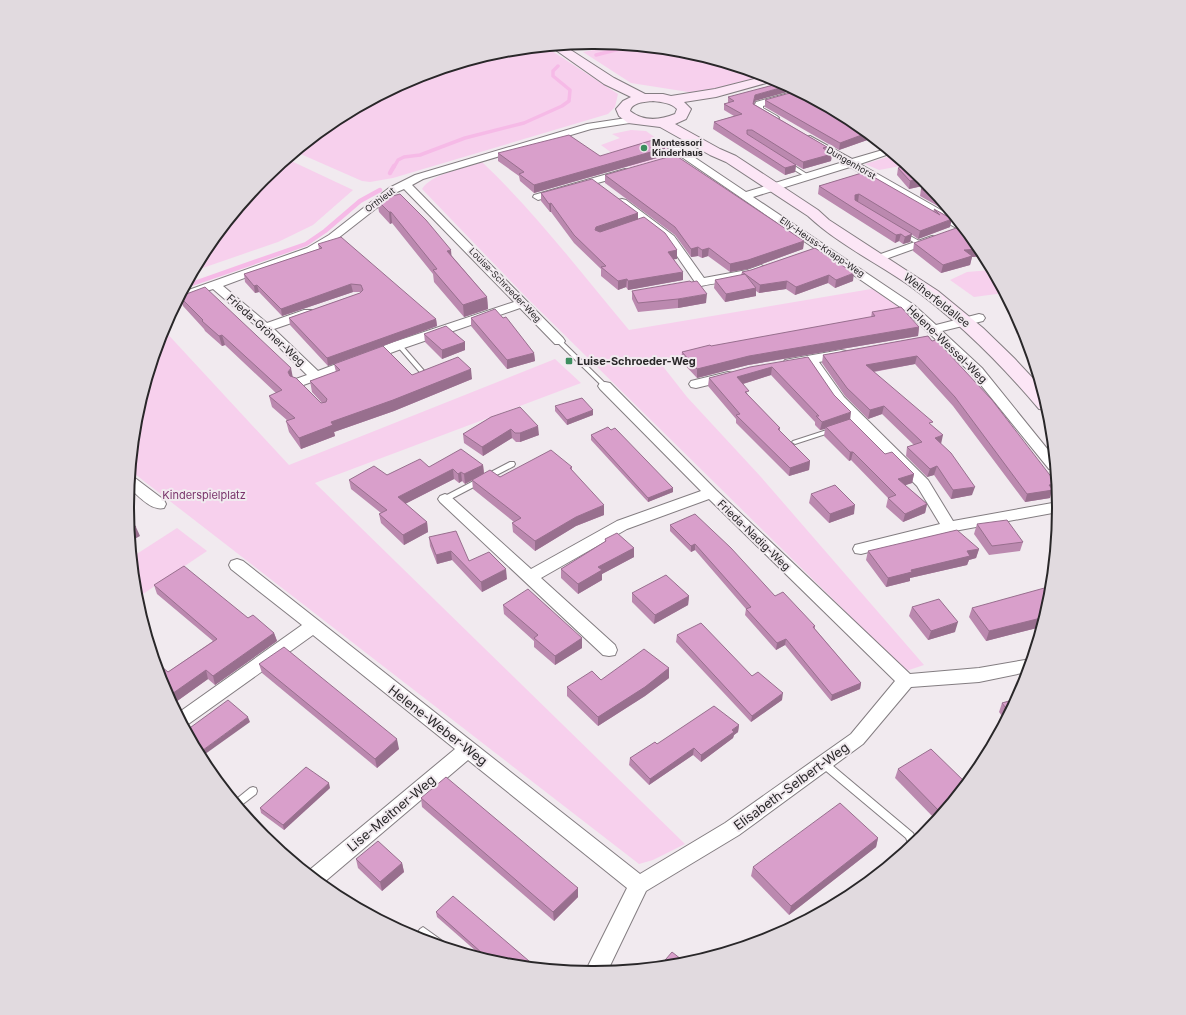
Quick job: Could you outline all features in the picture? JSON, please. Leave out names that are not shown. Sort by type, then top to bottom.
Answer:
[{"type":"main road","points":[[562,50],[609,81],[643,98],[669,100],[716,93],[761,81]]},
{"type":"main road","points":[[609,81],[629,112],[642,122],[662,123],[679,112],[716,93]]},
{"type":"main road","points":[[629,112],[643,98]]},
{"type":"main road","name":"Weiherfeldallee","points":[[669,100],[679,112],[724,150],[731,159]]},
{"type":"main road","name":"Weiherfeldallee","points":[[662,123],[731,159],[813,213],[824,223],[883,257],[930,293],[1001,338],[1029,368]]},
{"type":"main road","name":"Weiherfeldallee","points":[[972,320],[1038,395]]},
{"type":"street","points":[[780,122],[758,109],[759,104],[794,95]]},
{"type":"street","name":"Orthleut","points":[[187,294],[311,250],[333,237],[393,190],[419,177],[451,166],[590,126],[603,126],[629,112]]},
{"type":"street","name":"Dungenhorst","points":[[803,135],[951,220]]},
{"type":"street","name":"Elly-Heuss-Knapp-Weg","points":[[672,147],[898,299]]},
{"type":"street","points":[[746,196],[883,153]]},
{"type":"street","points":[[670,160],[685,155]]},
{"type":"street","points":[[538,197],[632,170]]},
{"type":"street","points":[[594,181],[644,222],[670,238],[701,282]]},
{"type":"street","name":"Louise-Schroeder-Weg","points":[[405,184],[559,341]]},
{"type":"street","points":[[907,195],[920,190]]},
{"type":"street","name":"Dungenhorst","points":[[883,257],[958,229]]},
{"type":"street","points":[[808,253],[822,248]]},
{"type":"street","points":[[686,285],[750,273],[771,266]]},
{"type":"street","name":"Frieda-Gröner-Weg","points":[[215,285],[265,328],[316,376]]},
{"type":"street","name":"Helene-Wessel-Weg","points":[[898,299],[933,335],[977,371],[1049,460]]},
{"type":"street","name":"Frieda-Gröner-Weg","points":[[301,385],[316,376],[399,345],[523,304]]},
{"type":"street","points":[[265,328],[322,308]]},
{"type":"street","points":[[933,335],[972,320]]},
{"type":"street","points":[[779,365],[856,351]]},
{"type":"street","points":[[810,359],[856,422],[923,483],[949,527]]},
{"type":"street","points":[[696,384],[740,372]]},
{"type":"street","name":"Frieda-Nadig-Weg","points":[[605,386],[711,493],[906,681]]},
{"type":"street","points":[[135,484],[159,504]]},
{"type":"street","points":[[530,576],[622,525],[711,493]]},
{"type":"street","points":[[445,500],[610,650]]},
{"type":"street","points":[[860,548],[949,527],[1052,508]]},
{"type":"street","name":"Helene-Weber-Weg","points":[[237,565],[639,884]]},
{"type":"street","points":[[186,717],[314,626]]},
{"type":"street","points":[[906,681],[979,675],[1023,666]]},
{"type":"street","name":"Elisabeth-Selbert-Weg","points":[[639,884],[732,829],[857,739],[906,681]]},
{"type":"street","name":"Lise-Meitner-Weg","points":[[318,874],[468,749]]},
{"type":"street","points":[[599,966],[639,884]]},
{"type":"lane","points":[[782,160],[808,176]]},
{"type":"lane","points":[[900,232],[919,243]]},
{"type":"lane","name":"Louise-Schroeder-Weg","points":[[559,341],[605,386]]},
{"type":"lane","points":[[399,345],[425,375]]},
{"type":"lane","points":[[795,442],[838,428]]},
{"type":"lane","points":[[445,500],[512,464]]},
{"type":"lane","points":[[823,763],[911,838]]},
{"type":"lane","points":[[241,801],[253,791]]},
{"type":"green space","points":[[598,49],[653,53],[712,65],[755,79],[694,93],[631,83],[583,52]]},
{"type":"green space","points":[[552,51],[618,94],[615,107],[608,114],[393,178],[370,182],[362,181],[301,154],[338,126],[364,110],[390,96],[446,73],[504,58]]},
{"type":"green space","points":[[631,130],[646,131],[678,154],[631,167],[601,145],[620,138],[612,134]]},
{"type":"green space","points":[[888,157],[899,166],[879,170],[865,164]]},
{"type":"green space","points":[[293,162],[353,190],[313,225],[278,242],[202,268],[229,228],[248,205]]},
{"type":"green space","points":[[482,162],[540,223],[629,330],[877,288],[902,310],[658,360],[687,397],[761,477],[924,665],[906,671],[527,298],[422,189],[426,184],[440,175]]},
{"type":"green space","points":[[985,270],[998,294],[974,297],[950,280],[967,272]]},
{"type":"green space","name":"Kinderspielplatz","points":[[168,335],[289,465],[555,359],[581,383],[315,483],[685,844],[653,860],[639,864],[135,474],[143,418],[150,389]]},
{"type":"green space","points":[[177,528],[207,551],[143,594],[137,554]]},
{"type":"building","points":[[772,86],[778,88],[755,95],[753,104],[827,147],[823,148],[832,154],[803,162],[752,130],[747,130],[747,134],[796,165],[785,168],[714,122],[742,114],[724,104],[734,101],[728,97]]},
{"type":"building","points":[[789,93],[822,110],[861,135],[840,143],[765,100]]},
{"type":"building","points":[[569,135],[600,156],[653,140],[665,148],[534,185],[519,174],[524,172],[498,153]]},
{"type":"building","points":[[675,155],[804,241],[748,260],[730,264],[709,248],[702,250],[698,247],[691,249],[675,227],[605,175]]},
{"type":"building","points":[[898,168],[900,168],[914,180],[910,181]]},
{"type":"building","points":[[865,172],[940,215],[934,209],[948,216],[950,220],[920,231],[859,194],[855,195],[855,200],[912,234],[905,237],[901,234],[896,235],[819,186]]},
{"type":"building","points":[[592,179],[638,213],[596,227],[595,230],[600,232],[644,217],[665,233],[677,250],[668,252],[683,272],[628,281],[627,279],[618,281],[601,267],[606,266],[574,235],[551,203],[549,204],[541,193]]},
{"type":"building","points":[[400,194],[426,220],[451,250],[447,251],[487,297],[463,305],[433,270],[437,269],[391,212],[389,212],[377,200]]},
{"type":"building","points":[[957,228],[972,250],[964,250],[972,256],[943,265],[914,243]]},
{"type":"building","points":[[341,237],[436,319],[327,358],[289,318],[360,293],[363,290],[361,285],[351,284],[281,309],[257,285],[254,286],[244,274],[322,248],[318,244]]},
{"type":"building","points":[[815,248],[854,273],[836,280],[829,275],[796,287],[787,281],[760,285],[742,272]]},
{"type":"building","points":[[745,274],[756,288],[726,294],[715,280]]},
{"type":"building","points":[[697,281],[707,294],[678,299],[638,303],[632,291]]},
{"type":"building","points":[[205,287],[291,368],[288,372],[290,376],[296,378],[321,403],[326,402],[327,399],[310,381],[340,370],[334,364],[383,346],[412,375],[458,357],[471,369],[393,400],[331,422],[333,425],[299,438],[286,421],[295,418],[269,396],[282,390],[222,335],[219,336],[202,321],[203,320],[184,301],[188,293]]},
{"type":"building","points":[[901,307],[919,327],[749,356],[697,369],[682,352],[710,345],[875,316],[872,312]]},
{"type":"building","points":[[495,309],[503,318],[506,317],[534,353],[507,360],[471,318]]},
{"type":"building","points":[[446,326],[465,342],[442,350],[424,334]]},
{"type":"building","points":[[928,336],[932,341],[936,340],[992,400],[1051,476],[1051,485],[1049,485],[1051,490],[1027,494],[955,397],[917,356],[866,365],[933,422],[929,423],[943,435],[935,438],[951,453],[975,487],[953,490],[937,466],[930,469],[907,447],[922,442],[884,406],[870,410],[847,388],[823,355]]},
{"type":"building","points":[[808,357],[834,395],[851,412],[822,422],[816,416],[819,416],[772,367],[737,377],[749,391],[745,392],[780,428],[778,429],[810,461],[790,468],[736,415],[740,414],[709,378],[750,367]]},
{"type":"building","points":[[582,398],[593,410],[567,420],[555,406]]},
{"type":"building","points":[[520,407],[538,426],[520,433],[515,433],[511,429],[482,447],[463,434],[491,417]]},
{"type":"building","points":[[850,419],[885,454],[892,452],[914,474],[898,479],[927,504],[905,514],[888,498],[896,495],[853,452],[850,452],[826,427]]},
{"type":"building","points":[[608,427],[611,430],[615,428],[673,488],[648,498],[591,435]]},
{"type":"building","points":[[461,449],[483,465],[464,474],[461,472],[458,474],[453,469],[398,497],[427,522],[403,535],[379,514],[387,510],[349,480],[374,466],[387,475],[420,459],[429,467]]},
{"type":"building","points":[[551,450],[572,467],[570,468],[604,505],[576,517],[535,541],[512,523],[521,518],[472,480],[490,470],[500,477]]},
{"type":"building","points":[[835,485],[855,505],[830,514],[811,494]]},
{"type":"building","points":[[695,514],[731,548],[775,596],[783,592],[815,626],[813,627],[861,683],[832,695],[786,639],[777,643],[746,609],[751,607],[695,544],[691,546],[670,525]]},
{"type":"building","points":[[1007,520],[1023,542],[992,546],[977,524]]},
{"type":"building","points":[[957,530],[979,549],[967,551],[970,556],[911,570],[912,572],[888,578],[868,551]]},
{"type":"building","points":[[456,531],[469,561],[489,552],[506,569],[481,582],[451,551],[436,555],[429,537]]},
{"type":"building","points":[[617,533],[634,548],[598,567],[602,570],[578,584],[561,569],[606,541],[605,539]]},
{"type":"building","points":[[184,566],[248,618],[253,615],[274,633],[213,676],[206,670],[174,693],[164,669],[168,672],[217,639],[154,585]]},
{"type":"building","points":[[666,575],[689,596],[655,615],[632,593]]},
{"type":"building","points":[[1045,588],[1038,619],[989,631],[972,608]]},
{"type":"building","points":[[528,589],[582,638],[555,656],[534,638],[538,635],[503,605]]},
{"type":"building","points":[[939,599],[958,622],[931,631],[912,607]]},
{"type":"building","points":[[701,623],[752,676],[758,672],[783,693],[752,716],[677,635]]},
{"type":"building","points":[[284,647],[397,739],[375,759],[259,664]]},
{"type":"building","points":[[644,649],[669,668],[645,687],[598,717],[567,687],[592,671],[601,680]]},
{"type":"building","points":[[228,700],[248,717],[204,749],[191,727]]},
{"type":"building","points":[[1008,701],[1005,707],[1002,703]]},
{"type":"building","points":[[714,706],[739,725],[732,730],[734,732],[701,755],[694,748],[650,779],[630,758],[655,742],[657,744]]},
{"type":"building","points":[[931,749],[962,779],[938,810],[898,769]]},
{"type":"building","points":[[306,767],[329,783],[283,825],[260,808]]},
{"type":"building","points":[[446,777],[578,888],[553,912],[421,798]]},
{"type":"building","points":[[840,803],[878,838],[791,906],[753,867]]},
{"type":"building","points":[[378,841],[402,863],[380,882],[356,859]]},
{"type":"building","points":[[453,896],[529,961],[480,951],[436,912]]},
{"type":"building","points":[[672,952],[679,958],[665,960]]},
{"type":"waterway","points":[[596,55],[616,50]]},
{"type":"waterway","points":[[394,167],[398,160],[404,157],[420,155],[465,138],[524,123],[562,106],[569,101],[570,90],[553,76],[553,71],[558,66]]},
{"type":"waterway","points":[[390,173],[394,166]]},
{"type":"waterway","points":[[193,283],[306,244],[325,231],[360,201],[380,190]]},
{"type":"place","name":"Montessori Kinderhaus","points":[[644,148]]},
{"type":"place","name":"Luise-Schroeder-Weg","points":[[569,361]]}]
